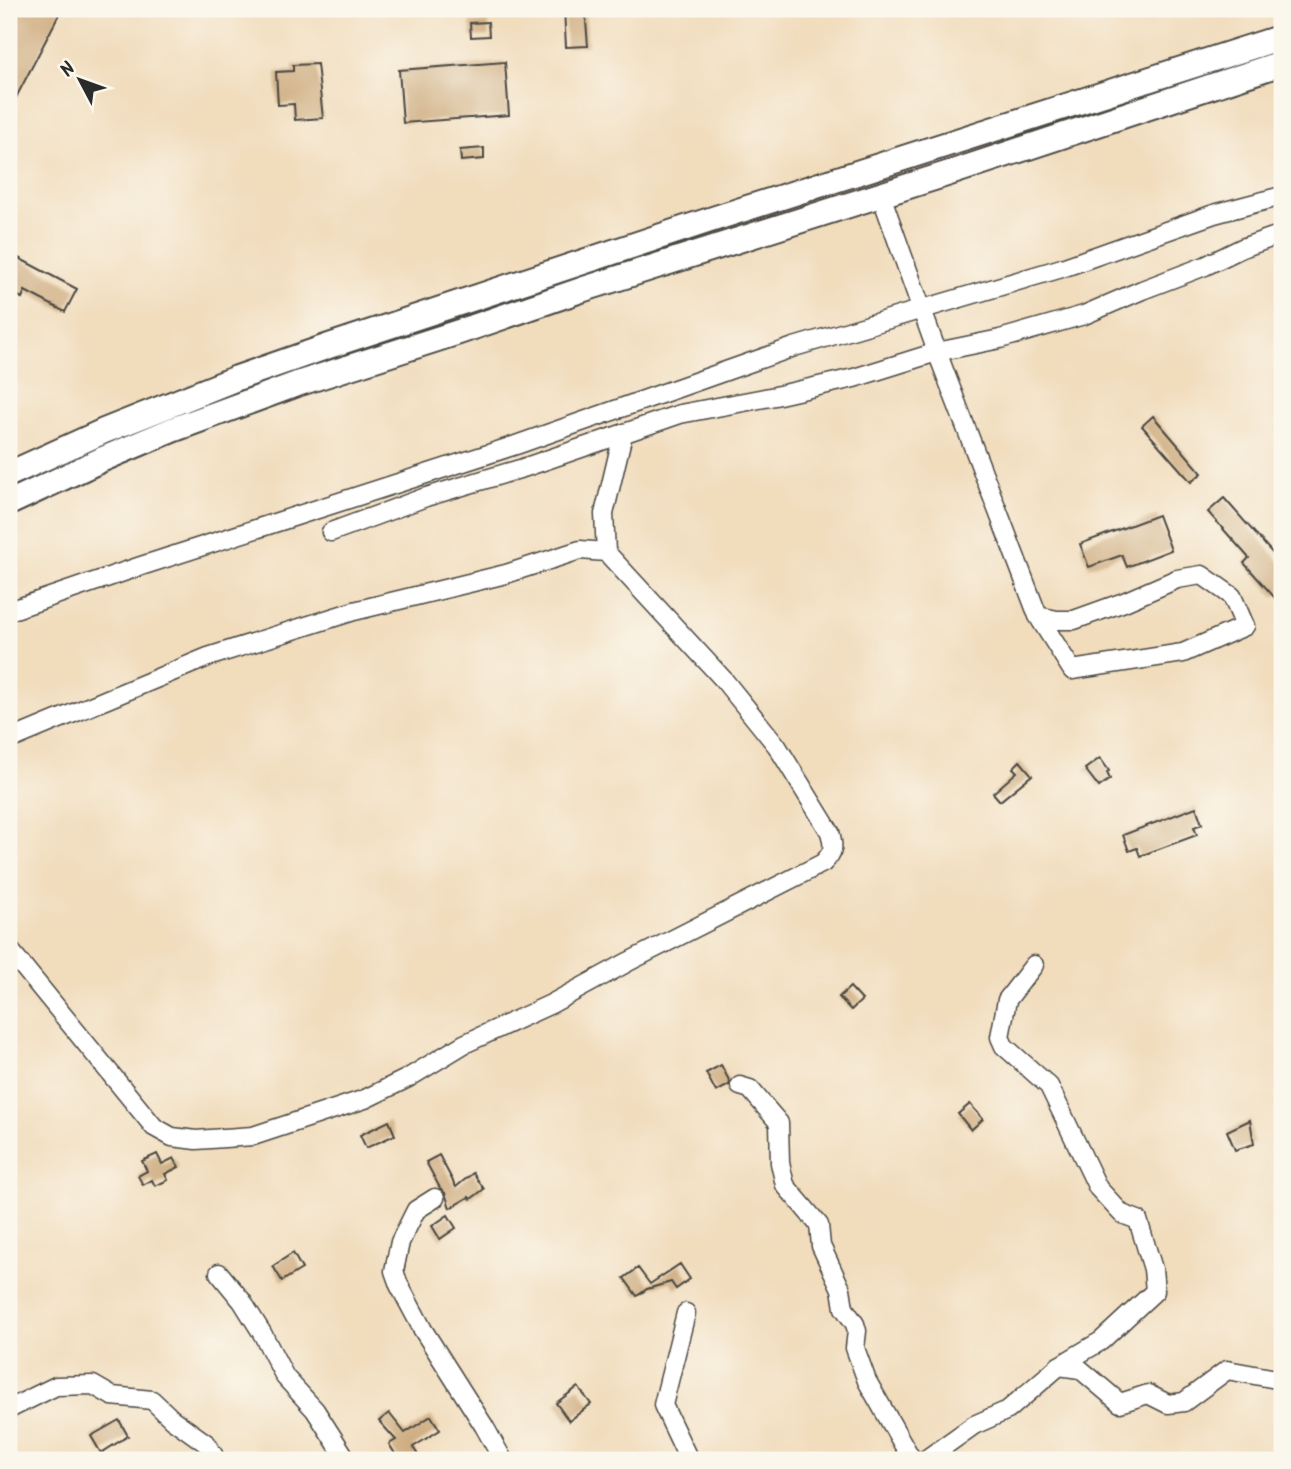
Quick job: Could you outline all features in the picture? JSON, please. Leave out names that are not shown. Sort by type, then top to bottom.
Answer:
[{"type":"highway","points":[[9,474],[128,421],[237,378],[329,346],[716,218],[1282,37]]},
{"type":"highway","points":[[9,503],[114,454],[284,388],[1282,63]]},
{"type":"street","points":[[881,194],[937,352],[1038,616],[1072,670],[1183,653],[1245,626],[1232,596],[1202,575],[1177,579],[1074,620],[1038,616]]},
{"type":"street","points":[[9,611],[503,449],[794,347],[1062,268],[1214,214],[1282,196]]},
{"type":"street","points":[[331,532],[426,496],[523,468],[680,414],[854,378],[937,352],[1000,339],[1084,315],[1205,266],[1242,248],[1282,234]]},
{"type":"street","points":[[9,949],[154,1127],[172,1137],[196,1140],[253,1136],[318,1116],[387,1089],[464,1044],[579,990],[628,962],[823,863],[832,854],[834,845],[830,832],[777,746],[723,678],[606,552],[604,514],[623,434]]},
{"type":"street","points":[[9,740],[208,657],[354,611],[506,573],[580,550],[606,552]]},
{"type":"street","points":[[925,1460],[974,1425],[1008,1409],[1059,1366],[1101,1341],[1155,1291],[1153,1269],[1138,1220],[1122,1214],[1098,1188],[1049,1086],[1004,1046],[1000,1037],[1007,1000],[1034,965]]},
{"type":"street","points":[[740,1086],[750,1089],[779,1123],[780,1163],[785,1185],[819,1225],[821,1246],[841,1289],[844,1308],[855,1324],[855,1349],[867,1381],[912,1460]]},
{"type":"street","points":[[435,1198],[416,1210],[400,1242],[394,1271],[423,1330],[503,1460]]},
{"type":"street","points":[[219,1273],[243,1301],[285,1377],[315,1410],[347,1460]]},
{"type":"street","points":[[686,1313],[663,1405],[689,1460]]},
{"type":"street","points":[[1059,1366],[1080,1368],[1120,1402],[1148,1394],[1168,1404],[1184,1402],[1227,1370],[1282,1380]]},
{"type":"street","points":[[9,1409],[56,1386],[93,1385],[112,1396],[152,1400],[172,1419],[207,1444],[216,1460]]},
{"type":"building","points":[[9,9],[62,9],[9,111]]},
{"type":"building","points":[[564,9],[585,9],[588,46],[566,47]]},
{"type":"building","points":[[488,22],[489,36],[471,37],[470,23]]},
{"type":"building","points":[[505,62],[509,115],[403,123],[399,70]]},
{"type":"building","points":[[317,64],[323,118],[295,120],[294,104],[278,105],[276,72],[293,71],[293,65]]},
{"type":"building","points":[[484,148],[484,159],[461,161],[460,150]]},
{"type":"building","points":[[9,253],[77,289],[65,312],[25,291],[22,298],[9,291]]},
{"type":"building","points":[[1153,416],[1202,473],[1191,482],[1142,426]]},
{"type":"building","points":[[1224,498],[1282,564],[1282,591],[1275,598],[1244,563],[1249,558],[1208,512]]},
{"type":"building","points":[[1158,515],[1171,550],[1127,567],[1122,555],[1089,567],[1080,544]]},
{"type":"building","points":[[1100,758],[1109,771],[1107,773],[1110,779],[1099,787],[1085,769]]},
{"type":"building","points":[[1020,761],[1032,775],[1000,801],[993,793],[1017,772],[1013,768]]},
{"type":"building","points":[[1196,807],[1202,824],[1194,827],[1197,835],[1140,856],[1137,848],[1129,851],[1123,835]]},
{"type":"building","points":[[850,987],[862,1000],[851,1010],[839,997]]},
{"type":"building","points":[[721,1065],[730,1082],[716,1092],[706,1073]]},
{"type":"building","points":[[970,1104],[983,1119],[971,1130],[958,1114]]},
{"type":"building","points":[[1250,1120],[1254,1144],[1235,1150],[1227,1131]]},
{"type":"building","points":[[389,1121],[395,1135],[366,1148],[360,1135]]},
{"type":"building","points":[[157,1154],[162,1164],[174,1158],[179,1167],[165,1174],[168,1180],[155,1186],[152,1180],[143,1185],[138,1176],[147,1171],[142,1161]]},
{"type":"building","points":[[439,1155],[456,1187],[473,1173],[484,1189],[471,1199],[469,1197],[450,1208],[445,1193],[426,1162]]},
{"type":"building","points":[[448,1215],[456,1228],[440,1239],[432,1226]]},
{"type":"building","points":[[293,1253],[302,1269],[282,1281],[273,1266]]},
{"type":"building","points":[[680,1264],[690,1279],[676,1289],[671,1282],[647,1289],[637,1296],[624,1278],[638,1268],[650,1284]]},
{"type":"building","points":[[578,1387],[591,1404],[569,1421],[556,1403]]},
{"type":"building","points":[[389,1413],[405,1433],[431,1416],[440,1430],[413,1447],[421,1460],[399,1460],[389,1444],[396,1440],[379,1421]]},
{"type":"building","points":[[119,1420],[128,1436],[101,1453],[91,1436]]}]
